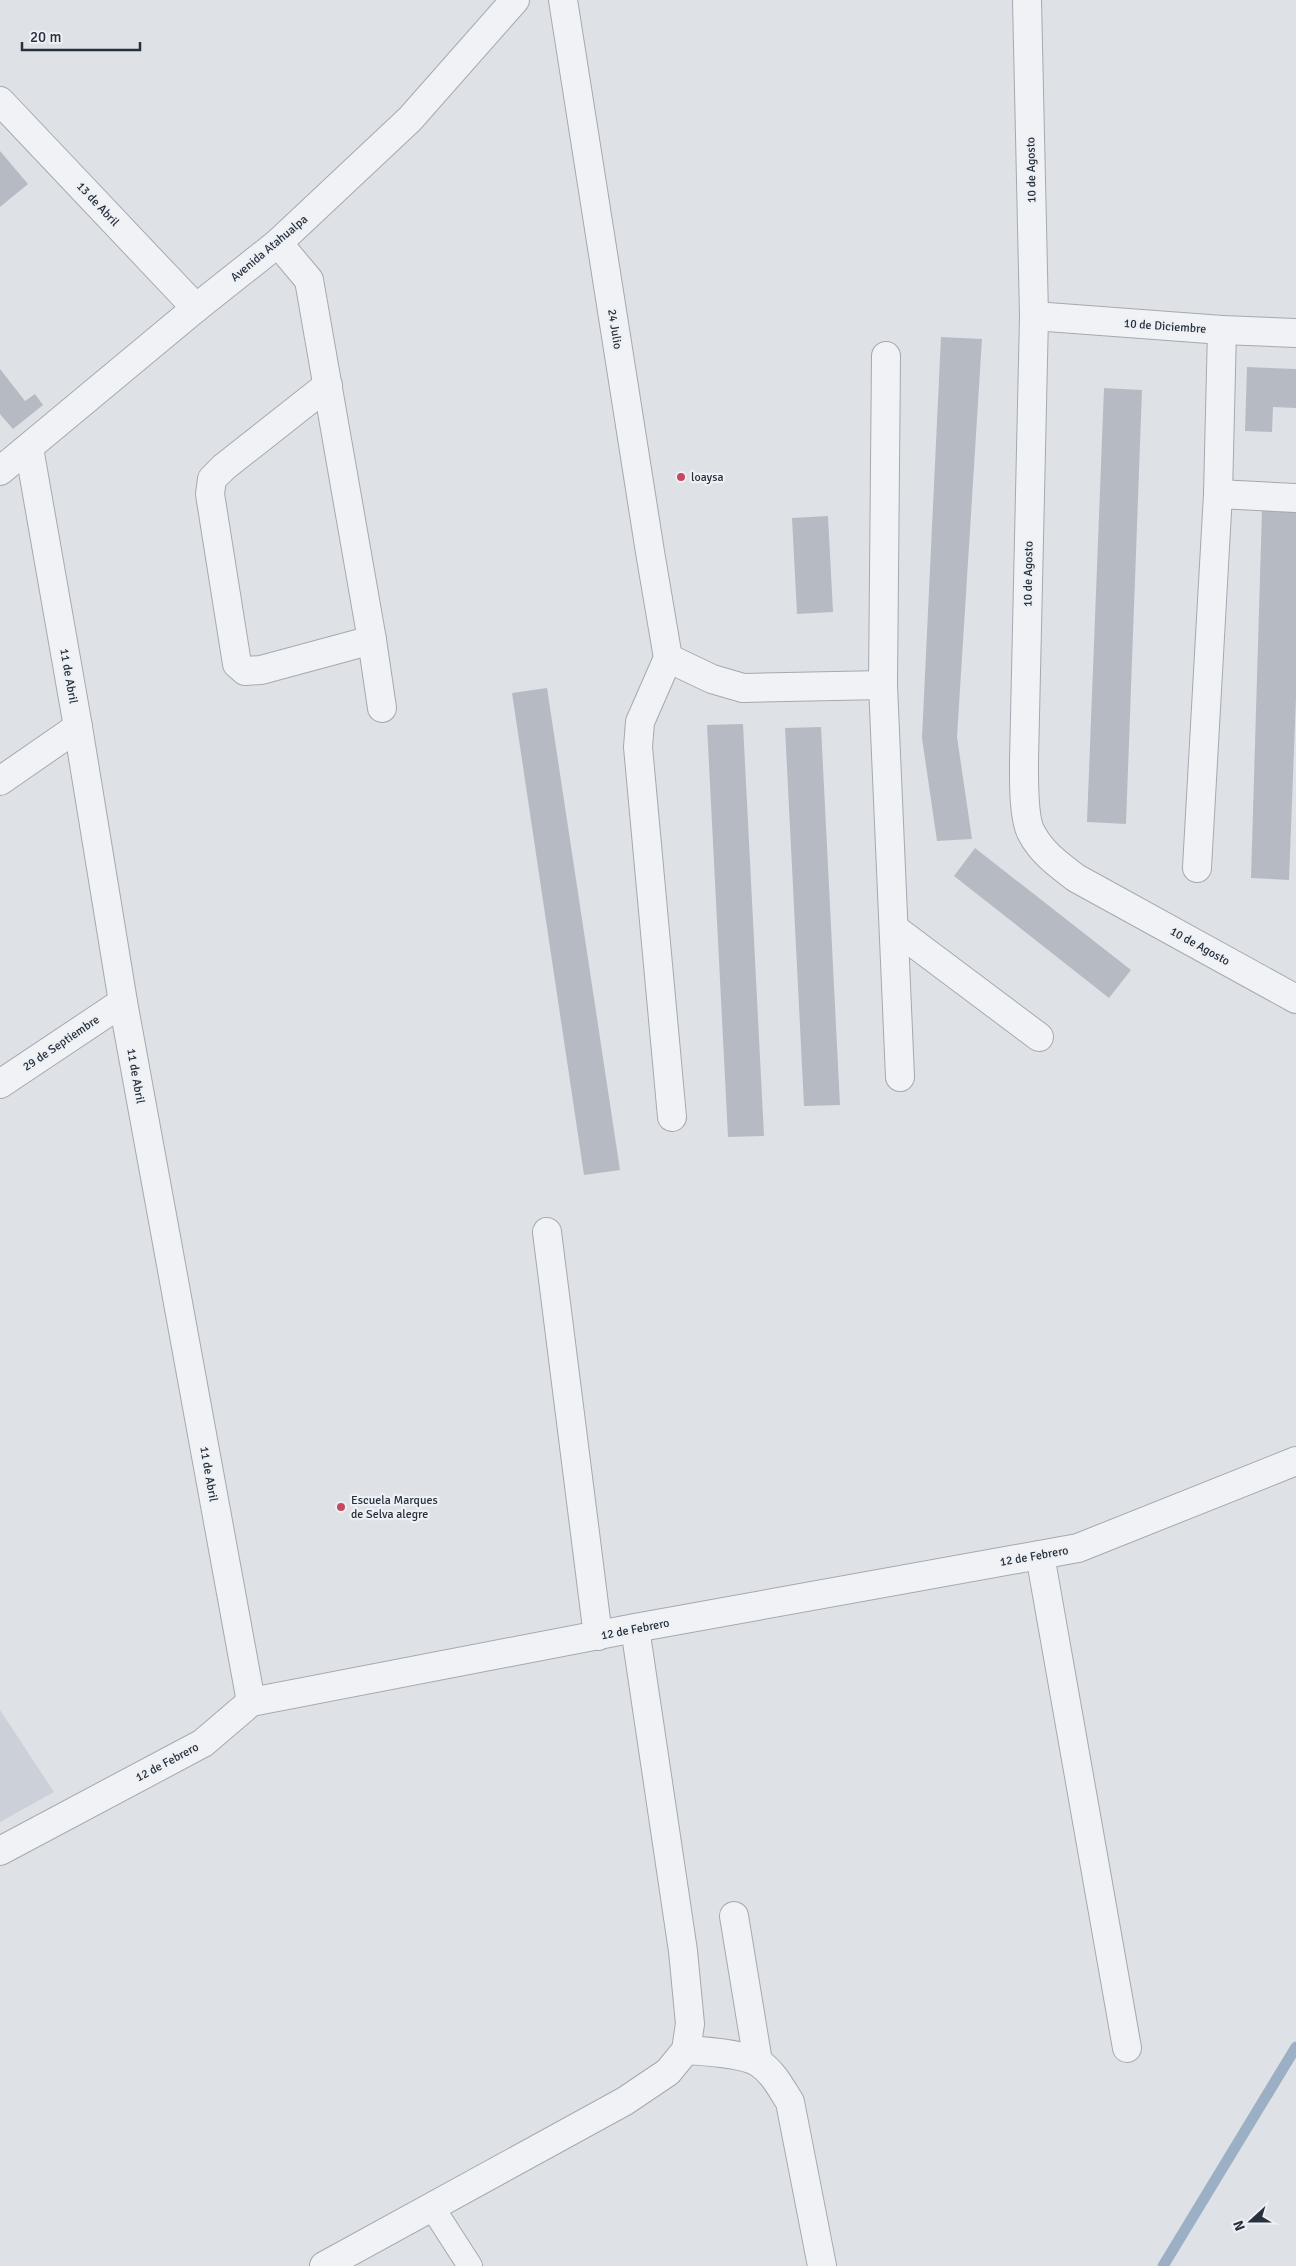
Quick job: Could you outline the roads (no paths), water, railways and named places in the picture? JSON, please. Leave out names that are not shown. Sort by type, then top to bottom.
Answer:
[{"type":"street","name":"Avenida Atahualpa","points":[[0,471],[196,308],[278,243],[410,119],[514,0]]},
{"type":"street","name":"24 Julio","points":[[564,0],[668,658]]},
{"type":"street","name":"10 de Agosto","points":[[1027,0],[1034,316],[1024,795],[1030,833],[1049,857],[1076,878],[1296,999]]},
{"type":"street","name":"13 de Abril","points":[[0,100],[196,308]]},
{"type":"street","points":[[278,243],[309,280],[372,640],[382,708]]},
{"type":"street","name":"10 de Diciembre","points":[[1034,316],[1222,330],[1296,333]]},
{"type":"street","points":[[1197,868],[1218,494],[1222,330]]},
{"type":"street","points":[[886,356],[883,685],[900,1077]]},
{"type":"street","points":[[328,385],[224,467],[212,479],[210,494],[237,664],[245,671],[261,670],[372,640]]},
{"type":"street","name":"11 de Abril","points":[[30,448],[123,1002],[251,1702]]},
{"type":"street","points":[[1218,494],[1296,498]]},
{"type":"street","points":[[672,1117],[638,747],[640,722],[668,658],[712,678],[743,688],[883,685]]},
{"type":"street","points":[[0,781],[78,727]]},
{"type":"street","points":[[895,929],[1038,1037]]},
{"type":"street","name":"29 de Septiembre","points":[[0,1084],[123,1002]]},
{"type":"street","points":[[547,1232],[598,1636]]},
{"type":"street","name":"12 de Febrero","points":[[0,1851],[203,1743],[251,1702],[634,1628],[1078,1548],[1296,1461]]},
{"type":"street","points":[[1040,1555],[1127,2048]]},
{"type":"street","points":[[324,2266],[625,2101],[668,2072],[686,2050],[690,2024],[683,1951],[634,1628]]},
{"type":"street","points":[[734,1916],[758,2062]]},
{"type":"street","points":[[686,2050],[717,2053],[758,2062],[776,2078],[790,2102],[822,2266]]},
{"type":"lane","points":[[432,2207],[470,2266]]},
{"type":"waterway","points":[[1163,2266],[1296,2047]]},
{"type":"place","name":"loaysa","points":[[681,477]]},
{"type":"place","name":"Escuela Marques de Selva alegre","points":[[341,1507]]}]
